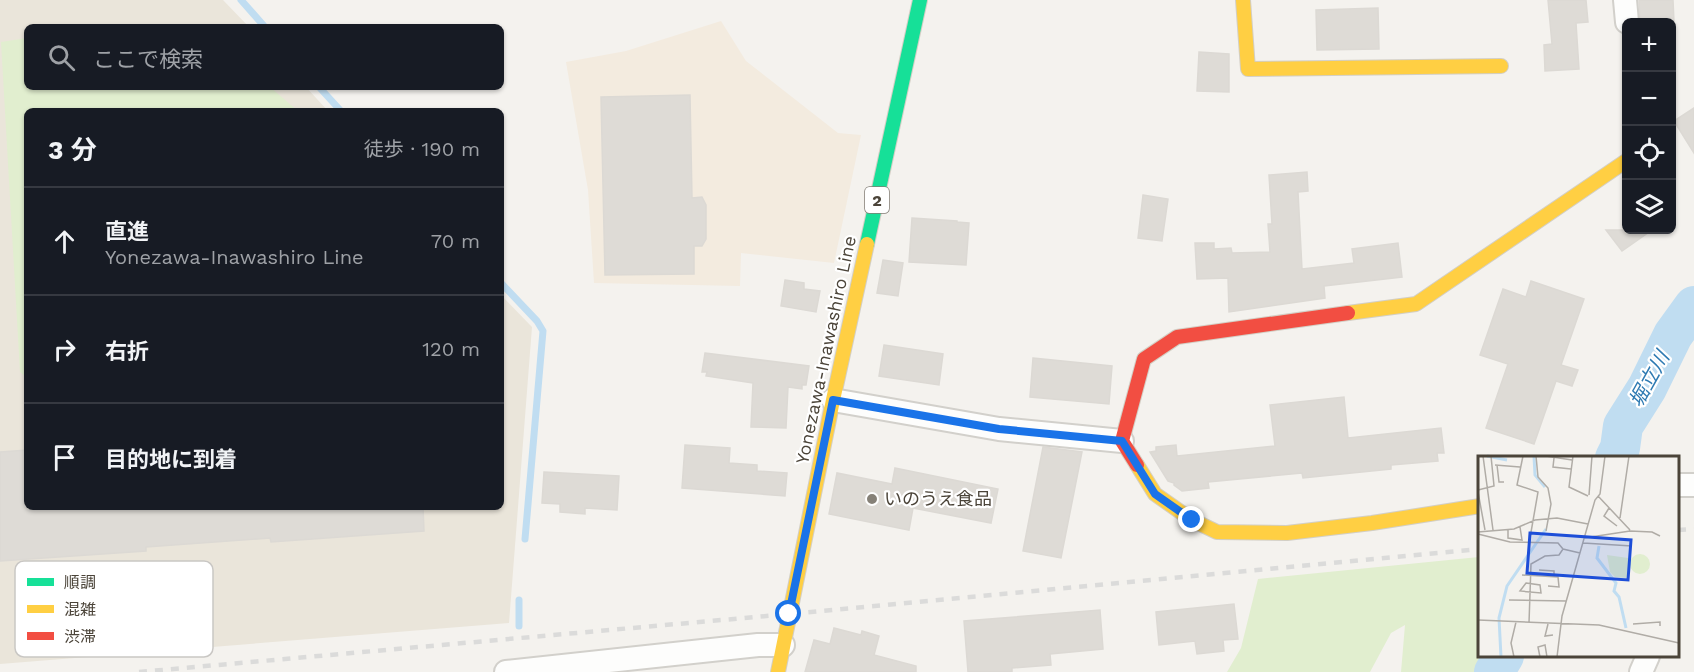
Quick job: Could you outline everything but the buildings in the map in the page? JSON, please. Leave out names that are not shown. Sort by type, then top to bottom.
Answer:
[{"type":"street","name":"Yonezawa-Inawashiro Line","points":[[778,672],[833,400],[920,0]]},
{"type":"street","points":[[1242,0],[1248,69],[1501,66]]},
{"type":"street","points":[[1625,0],[1627,18]]},
{"type":"street","points":[[1478,506],[1372,523],[1287,533],[1216,532],[1192,520],[1155,494],[1122,441],[1144,359],[1176,337],[1416,304],[1622,164]]},
{"type":"street","points":[[833,400],[999,429],[1122,441]]},
{"type":"street","points":[[506,672],[758,645],[783,645]]},
{"type":"street","points":[[1641,672],[1648,657]]},
{"type":"shaded area","points":[[0,0],[223,0],[246,24],[24,24],[24,90],[309,90],[325,108],[24,108],[24,510],[504,510],[504,298],[532,327],[509,623],[213,647],[213,561],[15,561],[15,657],[87,657],[0,664]]},
{"type":"shaded area","points":[[721,21],[746,61],[838,133],[861,135],[834,263],[741,253],[740,286],[594,283],[588,190],[566,62],[626,51]]},
{"type":"green space","points":[[24,38],[24,90],[274,90],[294,108],[24,108],[24,375],[20,372],[1,42]]},
{"type":"green space","points":[[1478,557],[1478,657],[1485,657],[1478,672],[1401,672],[1405,625],[1391,633],[1370,672],[1227,672],[1241,648],[1258,579]]},
{"type":"waterway","points":[[241,0],[262,24]]},
{"type":"waterway","points":[[322,90],[338,108]]},
{"type":"waterway","points":[[504,286],[537,321],[543,331],[525,539]]},
{"type":"waterway","name":"堀立川","points":[[1616,456],[1620,448],[1623,426],[1647,388],[1673,335],[1694,306]]},
{"type":"waterway","points":[[519,600],[519,626]]},
{"type":"waterway","name":"堀立川","points":[[1494,672],[1503,657]]},
{"type":"railway","points":[[1679,530],[1694,529]]},
{"type":"railway","points":[[139,672],[1478,549]]},
{"type":"traffic: fast","points":[[867,244],[920,0]]},
{"type":"traffic: slow","points":[[1243,0],[1248,69],[1501,66]]},
{"type":"traffic: slow","points":[[1348,313],[1416,304],[1622,164]]},
{"type":"traffic: slow","points":[[778,672],[867,244]]},
{"type":"traffic: slow","points":[[1137,465],[1155,494],[1192,520],[1217,532],[1287,533],[1372,523],[1478,506]]},
{"type":"traffic: jam","points":[[1137,465],[1122,441],[1144,359],[1177,337],[1348,313]]},
{"type":"place","name":"いのうえ食品","points":[[872,499]]},
{"type":"route","points":[[789,614],[833,400],[999,429],[1122,441],[1155,494],[1192,520]]}]
